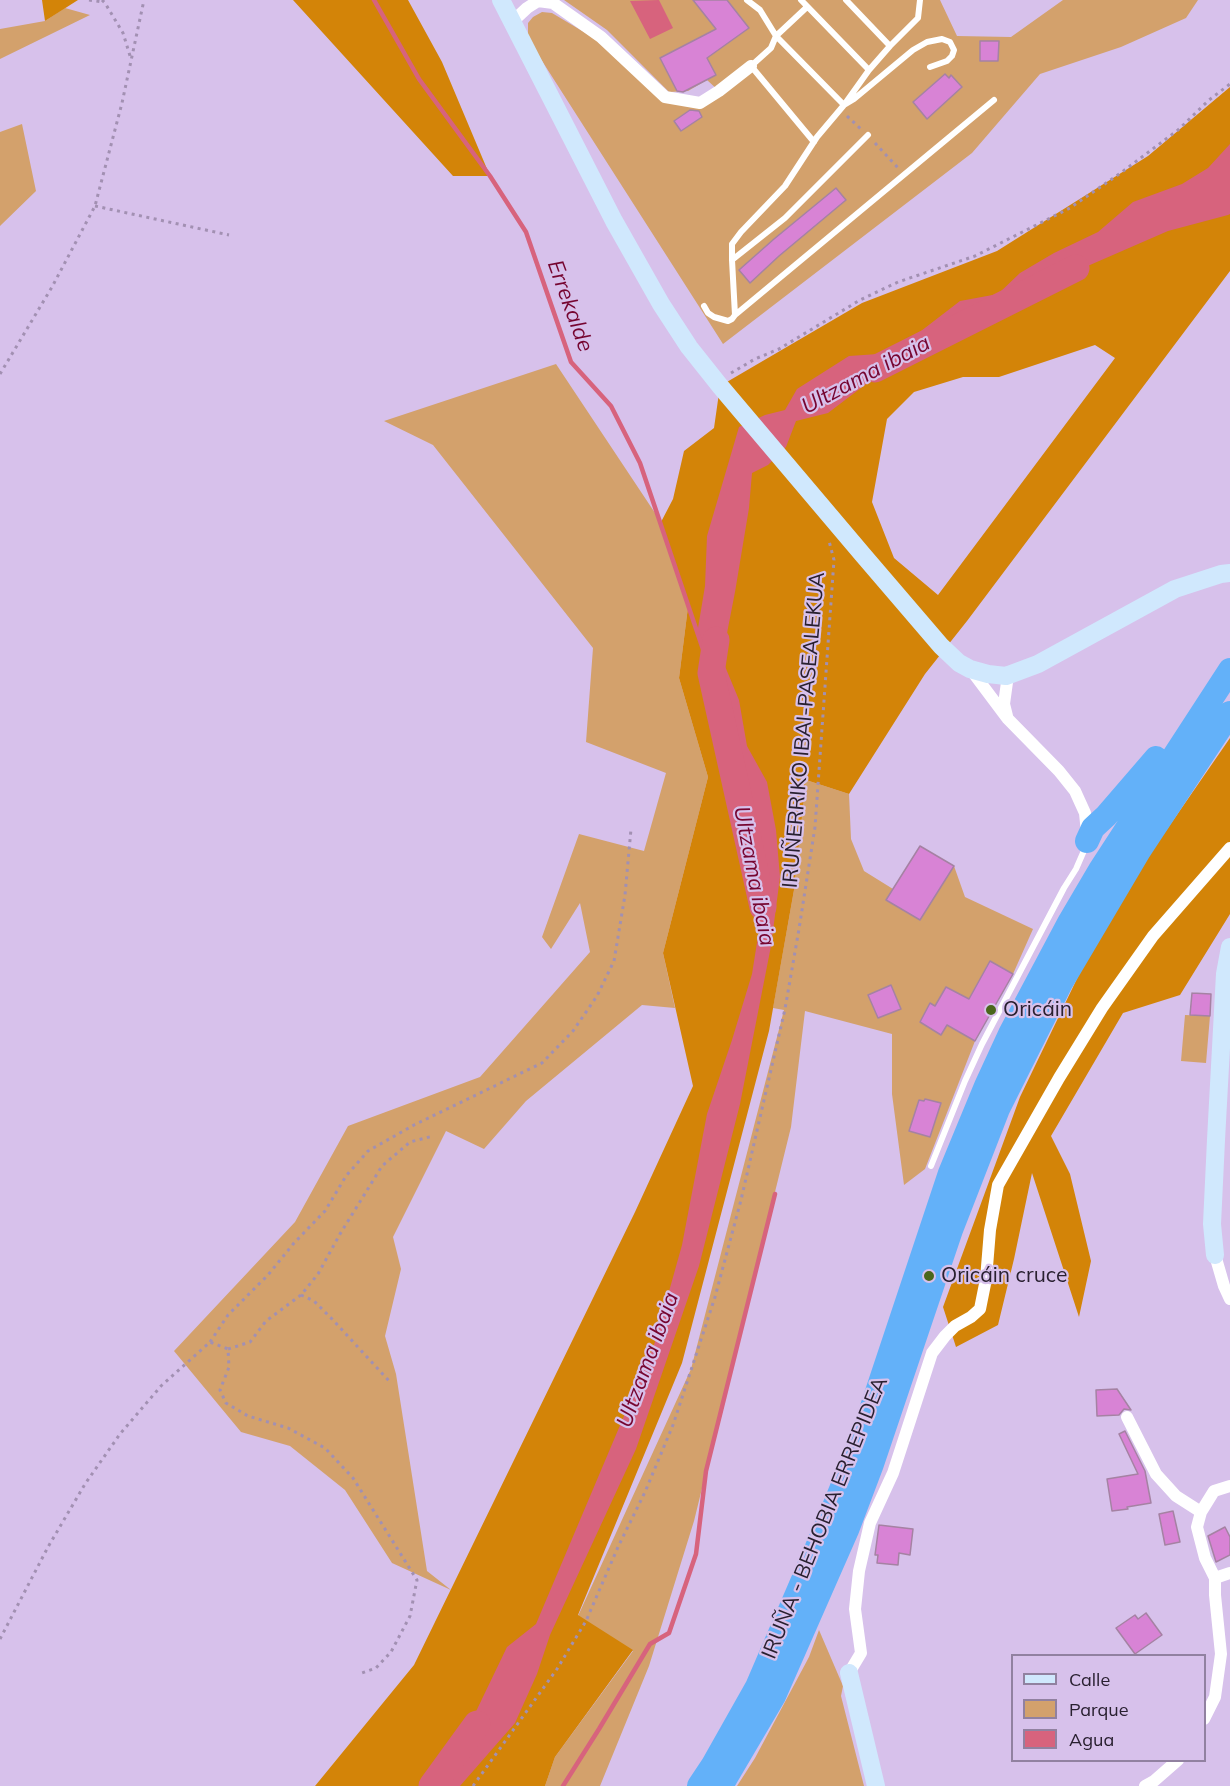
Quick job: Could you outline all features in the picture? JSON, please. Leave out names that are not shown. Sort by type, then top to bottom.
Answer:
[{"type":"highway","name":"IRUÑA - BEHOBIA ERREPIDEA","points":[[699,1786],[757,1687],[831,1514],[860,1443],[950,1173],[986,1086],[1037,980],[1070,921],[1136,813],[1230,670]]},
{"type":"highway","name":"IRUÑA - BEHOBIA ERREPIDEA","points":[[721,1786],[774,1696],[847,1530],[872,1464],[951,1230],[998,1109],[1061,983],[1139,851],[1230,713]]},
{"type":"highway","points":[[1087,841],[1093,828],[1140,777],[1173,736],[1191,729]]},
{"type":"street","points":[[501,0],[614,221],[661,304],[689,347],[941,646],[959,663],[970,669],[1005,676],[1038,664],[1175,589],[1230,573]]},
{"type":"street","points":[[523,0],[553,3],[601,37],[665,97],[700,103],[751,66]]},
{"type":"street","points":[[512,22],[538,1]]},
{"type":"street","points":[[1203,579],[1222,582],[1230,586]]},
{"type":"street","points":[[970,669],[1007,718],[1059,771],[1075,791],[1084,813],[1087,841]]},
{"type":"street","points":[[1007,718],[1004,704],[1008,675]]},
{"type":"street","points":[[876,1786],[849,1673],[861,1653],[855,1610],[859,1571],[870,1523],[893,1473],[932,1353],[945,1336],[980,1309],[998,1185],[1059,1077],[1102,1008],[1153,936],[1230,848]]},
{"type":"street","points":[[1230,947],[1225,974],[1212,1224],[1215,1254],[1230,1299]]},
{"type":"street","points":[[1127,1418],[1156,1474],[1176,1496],[1201,1512]]},
{"type":"street","points":[[1206,1715],[1215,1698],[1221,1654],[1215,1578],[1205,1558],[1197,1527],[1201,1512],[1214,1491],[1230,1486]]},
{"type":"street","points":[[1215,1578],[1230,1573]]},
{"type":"street","points":[[1144,1786],[1154,1781],[1177,1762]]},
{"type":"lane","points":[[747,0],[760,10],[776,36],[842,107]]},
{"type":"lane","points":[[801,0],[869,70]]},
{"type":"lane","points":[[846,0],[890,46]]},
{"type":"lane","points":[[735,315],[732,244],[785,186],[814,142],[869,70],[918,18],[920,0]]},
{"type":"lane","points":[[807,8],[776,36],[771,48],[751,66],[814,142]]},
{"type":"lane","points":[[842,107],[855,99],[913,50],[927,42],[942,39],[950,42],[954,50],[952,56],[947,61],[930,67]]},
{"type":"lane","points":[[704,306],[708,313],[722,320],[732,319],[994,100]]},
{"type":"lane","points":[[732,260],[784,218],[867,135]]},
{"type":"lane","points":[[931,1166],[982,1044],[1080,861],[1087,841]]},
{"type":"path","points":[[89,0],[103,1],[123,33],[132,61]]},
{"type":"path","points":[[0,374],[52,287],[94,206],[122,103],[144,0]]},
{"type":"path","points":[[720,386],[733,372],[779,349],[860,300],[898,282],[975,256],[1070,208],[1178,130],[1209,100],[1230,84]]},
{"type":"path","points":[[842,107],[905,174]]},
{"type":"path","points":[[94,206],[229,235]]},
{"type":"path","name":"IRUÑERRIKO IBAI-PASEALEKUA","points":[[472,1786],[557,1669],[586,1621],[673,1425],[715,1297],[741,1200],[784,1009],[799,929],[814,826],[834,560],[826,532],[823,507]]},
{"type":"path","points":[[0,1639],[48,1547],[85,1484],[120,1434],[161,1386],[210,1342],[228,1315],[268,1275],[325,1211],[346,1176],[368,1150],[542,1063],[573,1031],[597,996],[614,960],[627,876],[631,829]]},
{"type":"path","points":[[210,1342],[228,1349],[250,1342],[266,1321],[301,1295],[318,1274],[382,1166],[410,1142],[434,1136]]},
{"type":"path","points":[[301,1295],[314,1301],[391,1383]]},
{"type":"path","points":[[228,1349],[229,1367],[220,1390],[226,1403],[248,1416],[288,1428],[325,1448],[353,1478],[417,1580],[410,1616],[391,1652],[376,1668],[358,1674]]},
{"type":"green space","points":[[564,0],[940,0],[957,36],[1011,37],[1063,0],[1198,0],[1186,18],[1121,47],[1040,74],[972,153],[723,344],[528,39],[528,23],[542,12],[552,13],[594,38],[661,100],[702,108],[719,91],[707,80],[688,91],[669,92],[607,30]]},
{"type":"green space","points":[[65,8],[90,15],[0,59],[0,29],[45,21]]},
{"type":"green space","points":[[22,124],[36,191],[0,226],[0,132]]},
{"type":"green space","points":[[556,364],[661,522],[688,607],[679,678],[708,777],[663,953],[675,1008],[642,1005],[526,1101],[484,1149],[446,1131],[393,1237],[401,1269],[385,1336],[396,1374],[427,1571],[451,1590],[392,1563],[345,1490],[290,1446],[241,1432],[174,1351],[295,1222],[348,1126],[480,1077],[590,952],[580,903],[551,949],[542,937],[579,834],[644,851],[666,773],[586,742],[593,648],[433,445],[384,421]]},
{"type":"green space","points":[[806,780],[849,794],[851,839],[864,871],[893,889],[886,900],[920,920],[954,866],[965,897],[1033,929],[1013,974],[975,1041],[925,1169],[904,1185],[892,1094],[892,1034],[805,1011],[791,1127],[694,1521],[649,1666],[600,1786],[545,1786],[555,1757],[633,1651],[578,1616],[691,1369],[784,1010],[773,1008],[794,890]]},
{"type":"green space","points":[[1185,1015],[1210,1016],[1206,1063],[1181,1061]]},
{"type":"green space","points":[[819,1630],[843,1686],[841,1696],[864,1786],[737,1786],[755,1758],[809,1657]]},
{"type":"shaded area","points":[[42,0],[78,0],[45,21]]},
{"type":"shaded area","points":[[293,0],[408,0],[442,62],[490,176],[453,176]]},
{"type":"shaded area","points":[[1230,87],[1230,271],[925,674],[849,794],[806,780],[794,890],[769,1031],[682,1363],[578,1615],[633,1650],[555,1757],[545,1786],[315,1786],[414,1665],[635,1212],[693,1086],[663,953],[708,777],[679,678],[688,607],[661,522],[673,499],[684,451],[714,428],[720,386],[862,303],[997,251],[1148,156]],"holes":[[[1095,345],[1115,358],[938,595],[894,558],[872,502],[887,419],[914,392],[963,377],[999,377]]]},
{"type":"shaded area","points":[[1230,738],[1230,914],[1180,995],[1123,1013],[1051,1136],[1070,1174],[1091,1261],[1079,1317],[1032,1173],[998,1325],[956,1347],[943,1307],[1020,1097],[1086,960],[1145,861]]},
{"type":"water","points":[[659,0],[673,28],[650,39],[630,1]]},
{"type":"water","points":[[1230,144],[1230,214],[1168,231],[1044,285],[907,353],[828,413],[796,421],[786,447],[768,465],[752,473],[749,508],[722,659],[739,700],[747,746],[767,782],[776,830],[780,877],[771,946],[740,1104],[699,1266],[636,1449],[550,1635],[537,1674],[515,1723],[460,1786],[436,1786],[456,1753],[507,1647],[536,1624],[654,1345],[682,1245],[707,1114],[752,974],[759,930],[756,878],[711,673],[697,634],[705,586],[707,536],[739,427],[765,415],[785,410],[797,389],[849,356],[878,354],[921,331],[960,301],[998,294],[1020,273],[1054,253],[1098,232],[1133,202],[1182,184],[1208,168]]},
{"type":"building","points":[[693,0],[727,0],[749,28],[707,58],[716,75],[683,92],[677,91],[660,58],[716,29]]},
{"type":"building","points":[[980,41],[999,41],[998,61],[980,61]]},
{"type":"building","points":[[945,74],[949,78],[951,75],[962,87],[927,119],[913,102]]},
{"type":"building","points":[[690,110],[699,111],[702,117],[681,131],[674,121]]},
{"type":"building","points":[[836,188],[846,200],[750,283],[739,270]]},
{"type":"building","points":[[920,846],[954,866],[920,920],[886,900]]},
{"type":"building","points":[[990,961],[1013,974],[975,1041],[947,1025],[941,1035],[920,1022],[930,1003],[935,1006],[946,987],[969,999]]},
{"type":"building","points":[[891,985],[901,1009],[878,1018],[868,995]]},
{"type":"building","points":[[1192,993],[1211,994],[1210,1016],[1190,1015]]},
{"type":"building","points":[[925,1099],[941,1103],[930,1137],[909,1131],[919,1100],[924,1101]]},
{"type":"building","points":[[1117,1389],[1131,1410],[1124,1409],[1119,1415],[1097,1416],[1096,1390]]},
{"type":"building","points":[[1125,1431],[1145,1471],[1151,1503],[1112,1511],[1107,1479],[1138,1474],[1119,1434]]},
{"type":"building","points":[[1173,1511],[1180,1542],[1165,1545],[1159,1514]]},
{"type":"building","points":[[879,1525],[913,1529],[910,1555],[899,1553],[898,1565],[877,1563],[878,1555],[875,1555]]},
{"type":"building","points":[[1225,1527],[1230,1537],[1230,1555],[1216,1562],[1208,1536]]},
{"type":"building","points":[[1146,1613],[1162,1635],[1135,1654],[1116,1628],[1135,1615],[1138,1619]]},
{"type":"waterway","name":"Errekalde","points":[[374,0],[419,79],[490,176],[526,232],[571,362],[611,406],[640,463],[711,673]]},
{"type":"waterway","name":"Ultzama ibaia","points":[[875,369],[1076,268]]},
{"type":"waterway","name":"Ultzama ibaia","points":[[716,640],[711,673],[763,907]]},
{"type":"waterway","points":[[563,1786],[650,1644],[669,1633],[696,1554],[706,1471],[775,1194]]},
{"type":"waterway","name":"Ultzama ibaia","points":[[432,1786],[477,1724]]},
{"type":"place","name":"Oricáin","points":[[991,1010]]},
{"type":"place","name":"Oricáin cruce","points":[[929,1276]]}]
